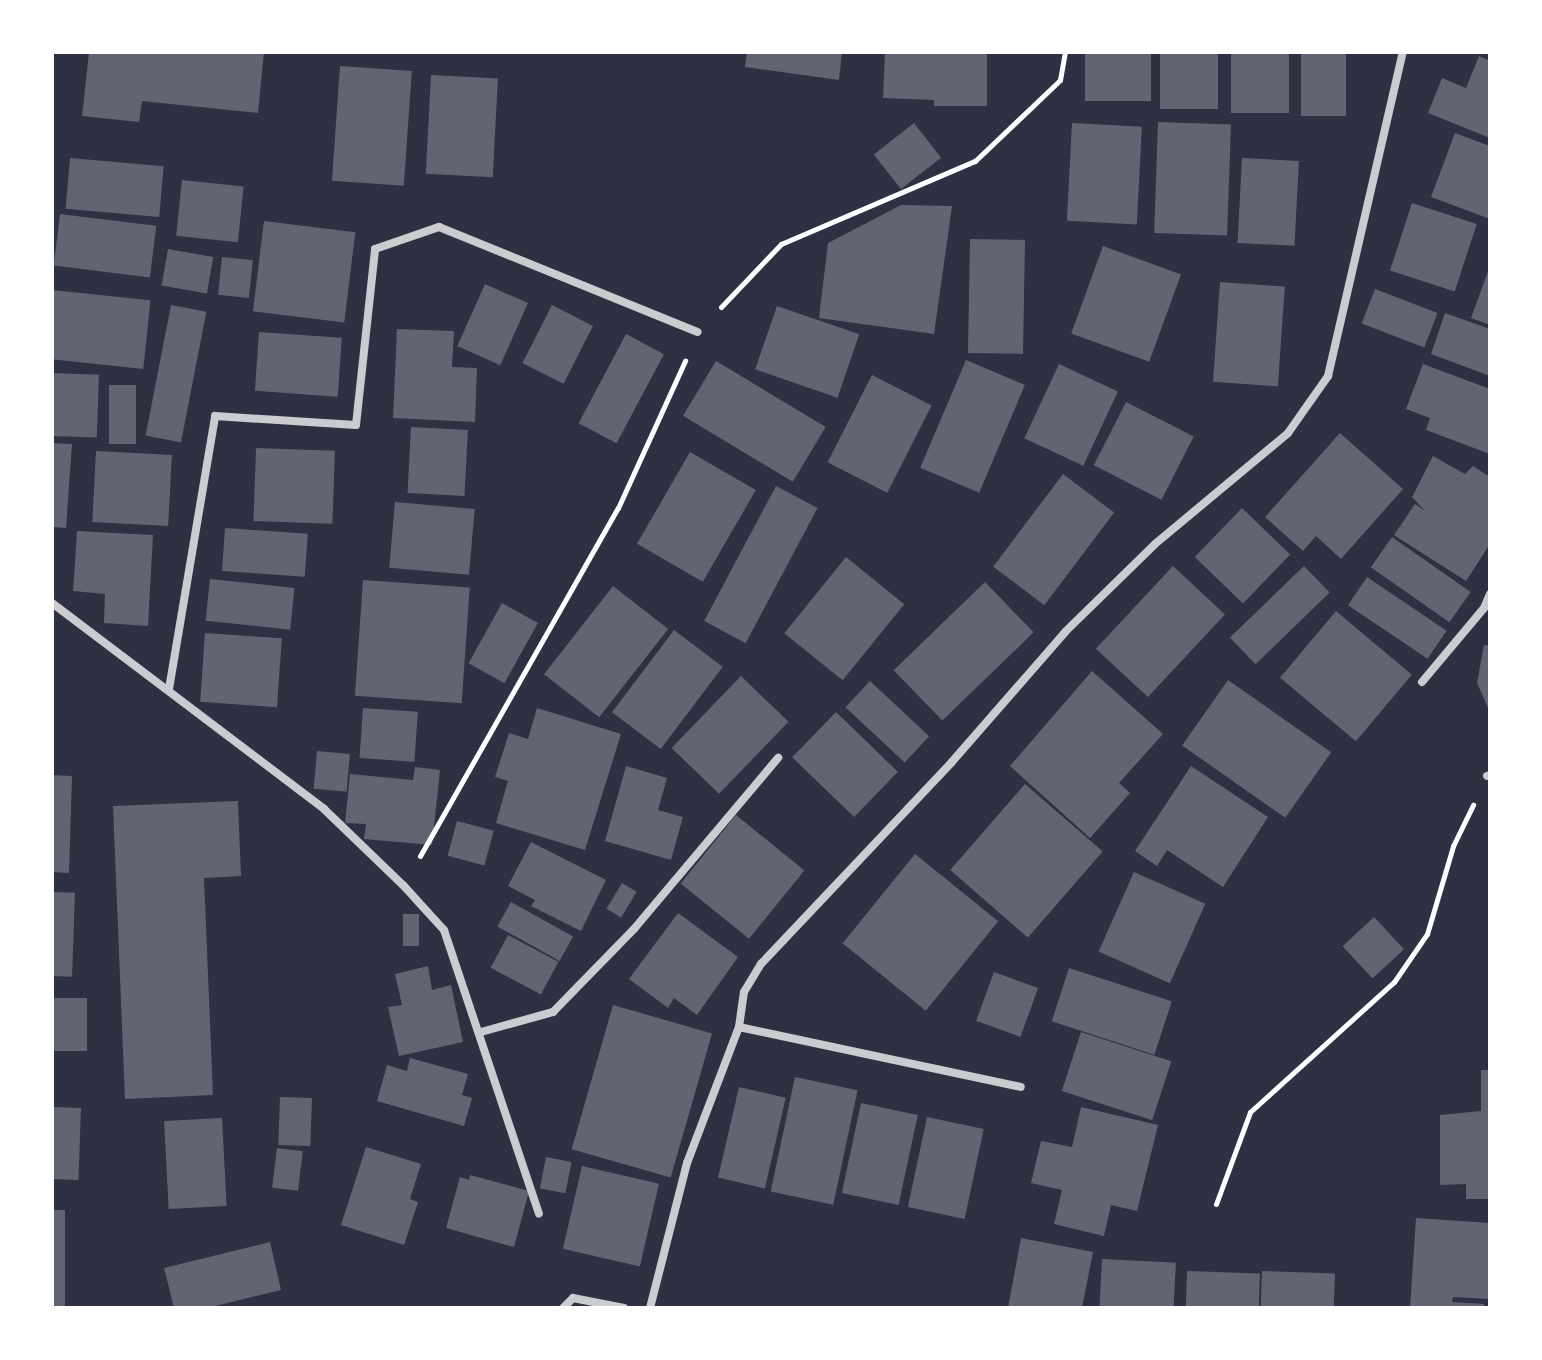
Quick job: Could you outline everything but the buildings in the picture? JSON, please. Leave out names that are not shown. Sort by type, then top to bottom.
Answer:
[{"type":"street","points":[[650,1308],[687,1163],[739,1027],[744,992],[761,964],[951,763],[1066,631],[1155,544],[1288,433],[1328,376],[1403,52]]},
{"type":"street","points":[[169,689],[215,416],[356,425],[375,249],[439,227],[698,332]]},
{"type":"street","points":[[1422,682],[1484,608],[1490,594]]},
{"type":"street","points":[[52,603],[324,809],[403,885],[444,930],[481,1032],[539,1214]]},
{"type":"street","points":[[481,1032],[553,1012],[634,929],[778,758]]},
{"type":"street","points":[[739,1027],[1021,1087]]},
{"type":"street","points":[[563,1308],[573,1298],[624,1308]]},
{"type":"path","points":[[403,885],[618,508],[698,332],[781,244],[975,161],[1060,80],[1065,52]]},
{"type":"path","points":[[1216,1204],[1250,1112],[1394,982],[1427,934],[1453,846],[1489,775]]}]
